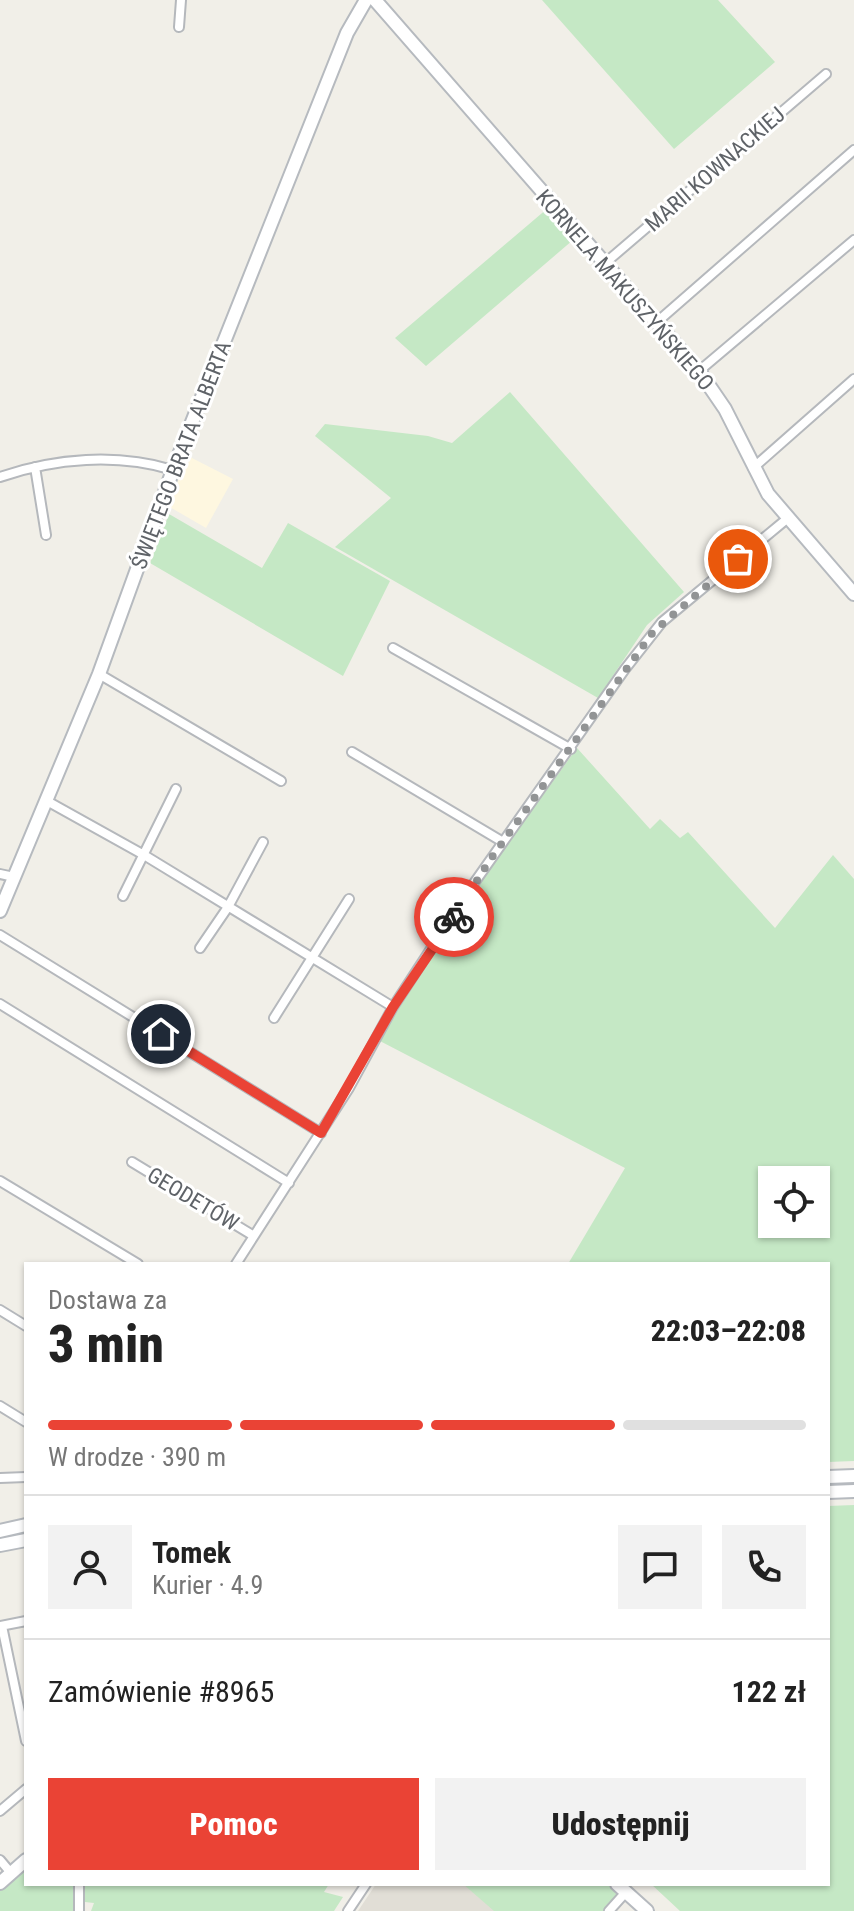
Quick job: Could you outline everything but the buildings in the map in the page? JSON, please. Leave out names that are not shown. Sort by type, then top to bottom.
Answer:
[{"type":"street","points":[[179,27],[181,0]]},
{"type":"street","name":"ŚWIĘTEGO BRATA ALBERTA","points":[[0,911],[99,674],[173,470],[344,41],[366,0]]},
{"type":"street","name":"KORNELA MAKUSZYŃSKIEGO","points":[[375,0],[699,371],[725,409],[753,468],[788,518],[854,594]]},
{"type":"street","name":"MARII KOWNACKIEJ","points":[[604,264],[826,74]]},
{"type":"street","points":[[657,322],[854,150]]},
{"type":"street","points":[[699,371],[854,240]]},
{"type":"street","points":[[753,468],[854,379]]},
{"type":"street","points":[[0,477],[35,467],[91,459],[173,470]]},
{"type":"street","points":[[35,467],[46,535]]},
{"type":"street","name":"GEODETÓW","points":[[237,1262],[321,1133],[393,1007],[503,842],[662,622],[788,518]]},
{"type":"street","points":[[393,648],[571,749]]},
{"type":"street","points":[[99,674],[281,781]]},
{"type":"street","points":[[352,752],[503,842]]},
{"type":"street","points":[[123,896],[176,789]]},
{"type":"street","points":[[47,801],[144,855],[393,1007]]},
{"type":"street","points":[[200,948],[228,907],[263,842]]},
{"type":"street","points":[[0,874],[14,877]]},
{"type":"street","points":[[274,1018],[349,899]]},
{"type":"street","points":[[0,935],[321,1133]]},
{"type":"street","points":[[0,1004],[289,1183]]},
{"type":"street","name":"GEODETÓW","points":[[132,1162],[254,1236]]},
{"type":"street","points":[[0,1181],[135,1262]]},
{"type":"street","points":[[0,1310],[24,1325]]},
{"type":"street","points":[[0,1406],[24,1421]]},
{"type":"street","points":[[830,1477],[854,1476]]},
{"type":"street","points":[[0,1478],[24,1477]]},
{"type":"street","points":[[830,1492],[854,1491]]},
{"type":"street","points":[[0,1531],[24,1525]]},
{"type":"street","points":[[0,1545],[24,1540]]},
{"type":"street","points":[[24,1621],[1,1626],[24,1732]]},
{"type":"street","points":[[0,1811],[24,1791]]},
{"type":"street","points":[[0,1860],[11,1873]]},
{"type":"street","points":[[0,1883],[24,1862]]},
{"type":"street","points":[[79,1886],[79,1911]]},
{"type":"street","points":[[348,1911],[365,1886]]},
{"type":"street","points":[[609,1911],[621,1888],[647,1911]]},
{"type":"shaded area","points":[[188,456],[233,479],[206,528],[168,506]]},
{"type":"shaded area","points":[[375,1886],[591,1886],[591,1911],[358,1911]]},
{"type":"green space","points":[[542,0],[718,0],[775,62],[674,149]]},
{"type":"green space","points":[[548,208],[573,240],[426,366],[395,338]]},
{"type":"green space","points":[[510,392],[684,592],[647,625],[598,698],[335,547],[391,498],[315,436],[325,424],[428,436],[452,443]]},
{"type":"green space","points":[[169,514],[262,568],[288,523],[390,581],[343,676],[150,563]]},
{"type":"green space","points":[[577,748],[650,829],[660,819],[680,838],[688,832],[775,928],[833,855],[854,879],[854,1461],[830,1462],[830,1262],[569,1262],[625,1168],[378,1040],[473,891]]},
{"type":"green space","points":[[854,1505],[854,1911],[680,1911],[653,1886],[830,1886],[830,1506]]},
{"type":"green space","points":[[24,1869],[24,1886],[73,1886],[73,1911],[0,1911],[0,1890]]},
{"type":"green space","points":[[85,1886],[328,1886],[324,1892],[343,1897],[334,1911],[91,1911],[94,1903],[85,1902]]},
{"type":"green space","points":[[465,1886],[612,1886],[621,1893],[605,1911],[494,1911]]},
{"type":"way so far","points":[[454,917],[490,860],[653,632],[738,559]]},
{"type":"route","points":[[161,1034],[321,1133],[393,1007],[454,917]]}]
